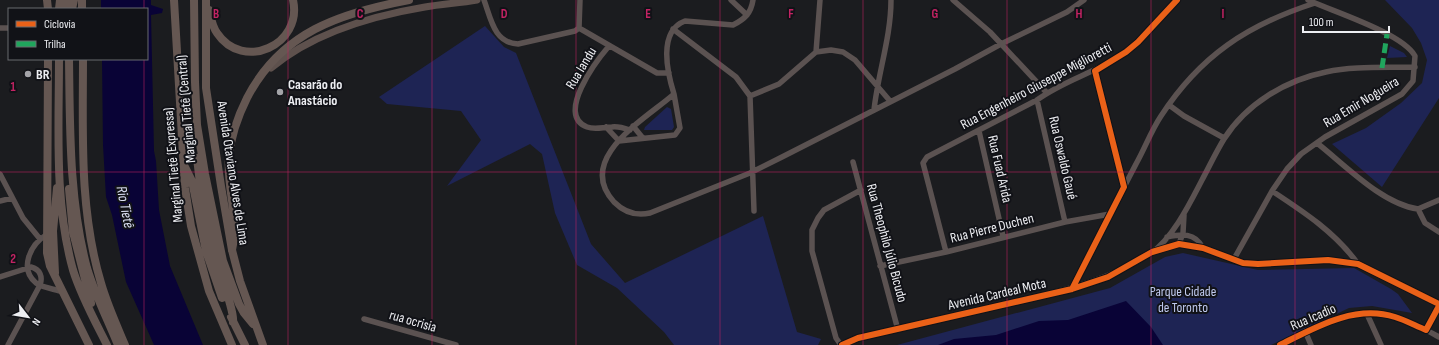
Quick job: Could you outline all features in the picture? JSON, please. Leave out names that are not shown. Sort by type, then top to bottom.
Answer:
[{"type":"highway","name":"Marginal Tietê (Expressa)","points":[[174,0],[183,164],[191,226],[198,256],[218,314],[232,345]]},
{"type":"highway","name":"Marginal Tietê (Central)","points":[[194,0],[197,125],[205,174],[220,249],[239,304],[248,320],[255,326]]},
{"type":"highway","points":[[207,0],[213,25],[222,40],[238,50],[255,52],[272,48],[286,36],[293,19],[293,0]]},
{"type":"highway","name":"Avenida Otaviano Alves de Lima","points":[[207,0],[206,88],[232,250],[255,326],[263,345]]},
{"type":"highway","points":[[232,250],[235,232],[229,186],[229,156],[238,118],[254,84],[275,56],[300,37],[348,16],[409,0]]},
{"type":"highway","points":[[48,60],[43,237],[46,253],[55,276],[89,345]]},
{"type":"highway","points":[[58,60],[59,168],[67,247],[79,287],[105,342]]},
{"type":"highway","points":[[69,60],[71,139],[76,213],[82,247],[94,288],[118,345]]},
{"type":"highway","points":[[83,60],[84,176],[89,222],[101,282],[125,345]]},
{"type":"highway","points":[[197,125],[198,170],[203,201],[214,253],[234,314],[233,322]]},
{"type":"highway","points":[[71,139],[67,153],[72,232],[94,319]]},
{"type":"highway","points":[[183,164],[192,181],[206,251],[218,286],[233,322],[245,345]]},
{"type":"highway","points":[[55,276],[54,214],[59,168]]},
{"type":"main road","points":[[254,84],[284,57],[312,41],[333,32],[403,11],[477,0]]},
{"type":"street","points":[[484,0],[497,32],[502,40],[510,43],[518,44],[567,34],[579,28]]},
{"type":"street","points":[[579,28],[580,0]]},
{"type":"street","points":[[731,0],[747,15]]},
{"type":"street","points":[[619,141],[642,137],[670,136],[678,132],[680,122],[669,73],[668,42],[673,29],[679,23],[685,21],[733,25],[747,15],[751,10],[753,0]]},
{"type":"street","points":[[816,52],[820,0]]},
{"type":"street","points":[[874,110],[877,85],[887,38],[891,0]]},
{"type":"street","points":[[953,0],[1001,44],[1047,93]]},
{"type":"street","points":[[674,94],[631,128],[606,158],[603,168],[604,180],[614,202],[634,214],[650,213],[753,170],[1067,12],[1084,0]]},
{"type":"street","name":"Rua Engenheiro Giuseppe Miglioretti","points":[[946,252],[924,169],[924,160],[930,154],[979,131],[1037,100],[1047,93],[1095,71],[1126,52],[1138,42],[1177,0]]},
{"type":"street","points":[[1308,0],[1387,34],[1406,44],[1415,56],[1415,67]]},
{"type":"street","points":[[1072,289],[1158,121],[1199,67],[1224,46],[1267,22],[1292,10],[1315,3]]},
{"type":"street","points":[[579,28],[657,73],[669,73]]},
{"type":"street","points":[[673,29],[736,77],[750,96],[754,210]]},
{"type":"street","name":"Rua Iandu","points":[[609,46],[590,71],[576,101],[575,111],[578,120],[586,127],[597,128],[613,126],[631,128]]},
{"type":"street","points":[[750,96],[780,84],[816,52],[831,50],[843,52],[855,60],[890,101]]},
{"type":"street","name":"Avenida Cardeal Mota","points":[[841,345],[858,338],[1072,289],[1108,277],[1152,252],[1166,237],[1184,215],[1224,138],[1245,114],[1267,96],[1282,87],[1303,78],[1327,72],[1415,67]]},
{"type":"street","name":"Rua Emir Nogueira","points":[[1234,259],[1272,191],[1287,169],[1301,154],[1317,143],[1402,94],[1413,81],[1415,67]]},
{"type":"street","points":[[1095,71],[1124,186]]},
{"type":"street","name":"Rua Oswaldo Gaué","points":[[1037,100],[1065,222]]},
{"type":"street","points":[[1169,105],[1184,116],[1224,138]]},
{"type":"street","points":[[606,127],[619,141]]},
{"type":"street","points":[[631,128],[642,137]]},
{"type":"street","name":"Rua Fuad Arida","points":[[979,131],[1003,236]]},
{"type":"street","points":[[1317,143],[1389,198],[1407,207],[1418,208],[1439,200]]},
{"type":"street","name":"Rua Theophilo Júlio Bicudo","points":[[853,162],[898,330]]},
{"type":"street","points":[[0,174],[30,230],[43,237],[30,253],[27,268],[31,277],[40,285],[63,292]]},
{"type":"street","points":[[841,345],[836,338],[812,251],[812,235],[818,218],[824,210],[861,190]]},
{"type":"street","points":[[1272,191],[1294,205],[1335,237],[1345,246],[1358,264]]},
{"type":"street","points":[[0,201],[12,198]]},
{"type":"street","points":[[1418,208],[1425,223],[1439,232]]},
{"type":"street","name":"Rua Pierre Duchen","points":[[880,266],[946,252],[1003,236],[1065,222],[1110,214]]},
{"type":"street","name":"Avenida Cardeal Mota","points":[[1179,244],[1184,233],[1184,215]]},
{"type":"street","points":[[1166,237],[1184,233],[1194,238],[1203,248]]},
{"type":"street","points":[[1152,252],[1179,244],[1203,248],[1244,263],[1258,264],[1328,260],[1358,264],[1439,305],[1426,330]]},
{"type":"street","points":[[0,277],[27,268],[34,268],[39,272],[41,278],[40,285],[8,345]]},
{"type":"street","points":[[1367,314],[1381,345]]},
{"type":"street","name":"Rua Icadio","points":[[1280,345],[1306,331],[1338,319],[1367,314],[1393,316],[1439,336]]},
{"type":"street","name":"rua ocrisia","points":[[364,319],[456,345]]},
{"type":"street","points":[[1306,331],[1311,345]]},
{"type":"green space","points":[[1385,0],[1439,0],[1439,98],[1382,187],[1332,144],[1366,128],[1401,103],[1422,83],[1427,60],[1421,43],[1412,28]]},
{"type":"green space","points":[[485,26],[504,47],[516,53],[591,244],[625,283],[763,216],[797,332],[821,339],[818,345],[674,345],[664,332],[617,288],[577,265],[555,213],[542,154],[530,144],[447,186],[481,140],[461,111],[387,104],[379,97]]},
{"type":"green space","points":[[1390,46],[1404,53],[1407,57],[1387,58]]},
{"type":"green space","points":[[667,107],[671,109],[674,127],[672,130],[644,130],[645,127]]},
{"type":"green space","name":"Parque Cidade de Toronto","points":[[1183,253],[1258,270],[1354,268],[1398,294],[1412,313],[1372,306],[1349,308],[1271,345],[897,345],[1110,288],[1165,257]]},
{"type":"water","name":"Rio Tietê","points":[[101,0],[151,0],[151,5],[163,9],[162,13],[151,15],[154,151],[159,210],[170,266],[203,345],[154,345],[126,282],[112,215],[106,197],[103,145],[102,60],[148,60],[148,8],[101,8]]},
{"type":"water","points":[[1126,301],[1151,327],[1163,345],[938,345],[954,339],[996,335],[1039,321],[1068,320]]},
{"type":"marked path","points":[[1382,68],[1387,34]]},
{"type":"cycle path","points":[[1072,289],[1124,187],[1095,71],[1126,52],[1138,42],[1177,0]]},
{"type":"cycle path","points":[[842,345],[858,338],[1072,289],[1108,277],[1152,252],[1179,244],[1203,248],[1243,263],[1258,264],[1328,260],[1358,264],[1439,304]]},
{"type":"cycle path","points":[[1280,345],[1321,325],[1350,316],[1365,314],[1380,314],[1395,317],[1426,330],[1439,306]]},
{"type":"place","name":"BR","points":[[28,74]]},
{"type":"place","name":"Casarão do Anastácio","points":[[280,92]]}]
